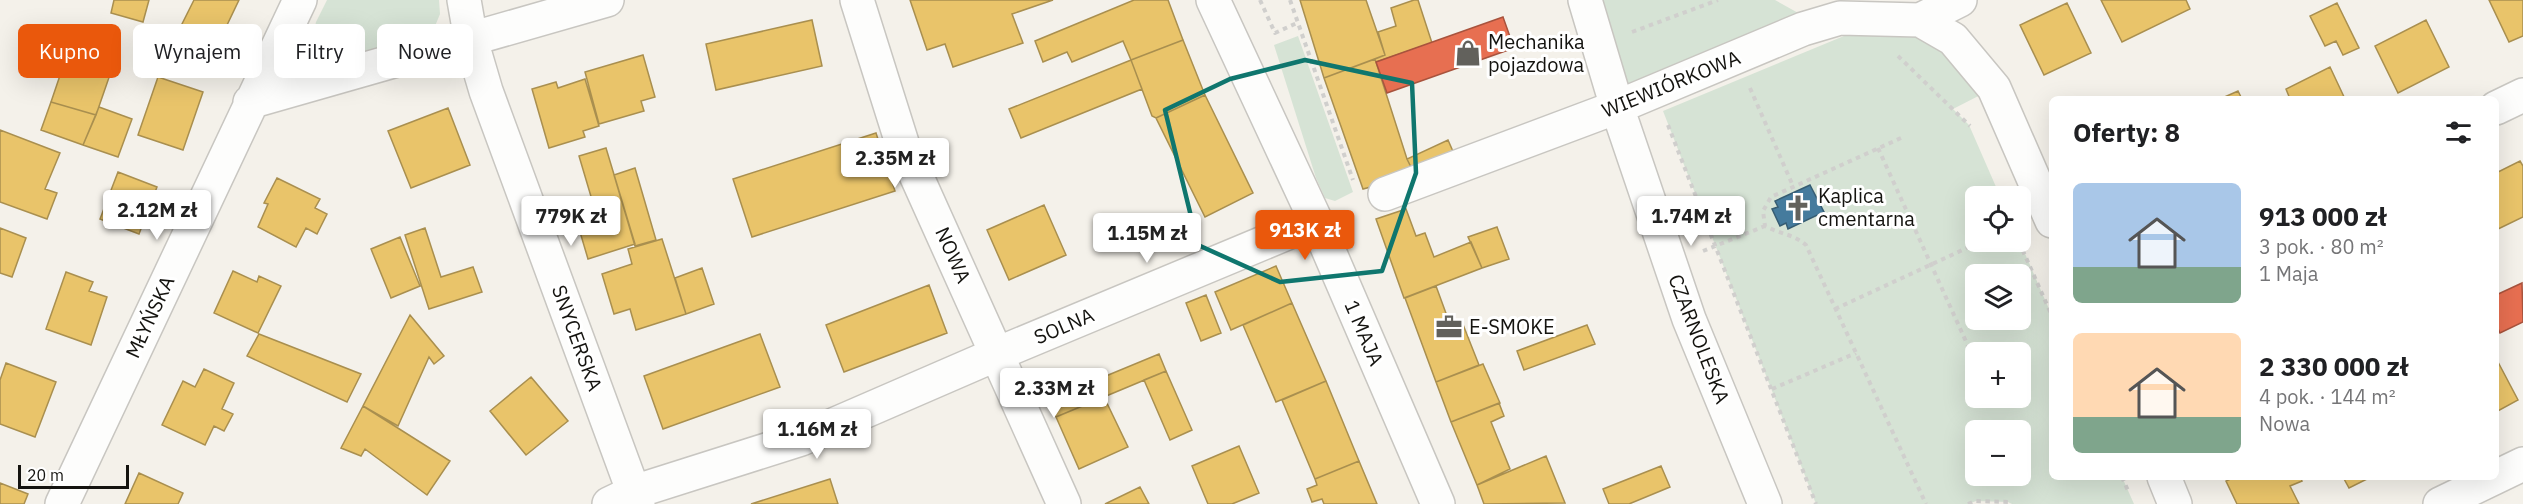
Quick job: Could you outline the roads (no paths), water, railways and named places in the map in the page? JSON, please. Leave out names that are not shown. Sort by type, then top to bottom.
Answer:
[{"type":"street","name":"MŁYŃSKA","points":[[62,504],[300,0]]},
{"type":"street","name":"SNYCERSKA","points":[[464,0],[468,24]]},
{"type":"street","points":[[473,39],[607,0]]},
{"type":"street","name":"NOWA","points":[[857,0],[903,146],[1064,504]]},
{"type":"street","name":"1 MAJA","points":[[1212,0],[1316,221],[1438,504]]},
{"type":"street","name":"CZARNOLESKA","points":[[1585,0],[1617,107],[1689,319],[1765,504]]},
{"type":"street","name":"WIEWIÓRKOWA","points":[[1371,193],[1617,107],[1803,29],[1840,18],[1920,20],[1960,0]]},
{"type":"street","points":[[1920,20],[1953,39],[1994,88],[2049,214]]},
{"type":"street","name":"SNYCERSKA","points":[[473,47],[486,91],[627,500]]},
{"type":"street","points":[[250,102],[377,66]]},
{"type":"street","points":[[2499,107],[2523,95]]},
{"type":"street","name":"SOLNA","points":[[627,500],[801,439],[997,354],[1316,221]]},
{"type":"street","points":[[2499,476],[2523,464]]},
{"type":"street","points":[[2165,480],[2175,504]]},
{"type":"street","points":[[2440,504],[2490,480]]},
{"type":"place","name":"Mechanika pojazdowa","points":[[1468,53]]},
{"type":"place","name":"Kaplica cmentarna","points":[[1798,208]]},
{"type":"place","name":"E-SMOKE","points":[[1449,327]]}]
